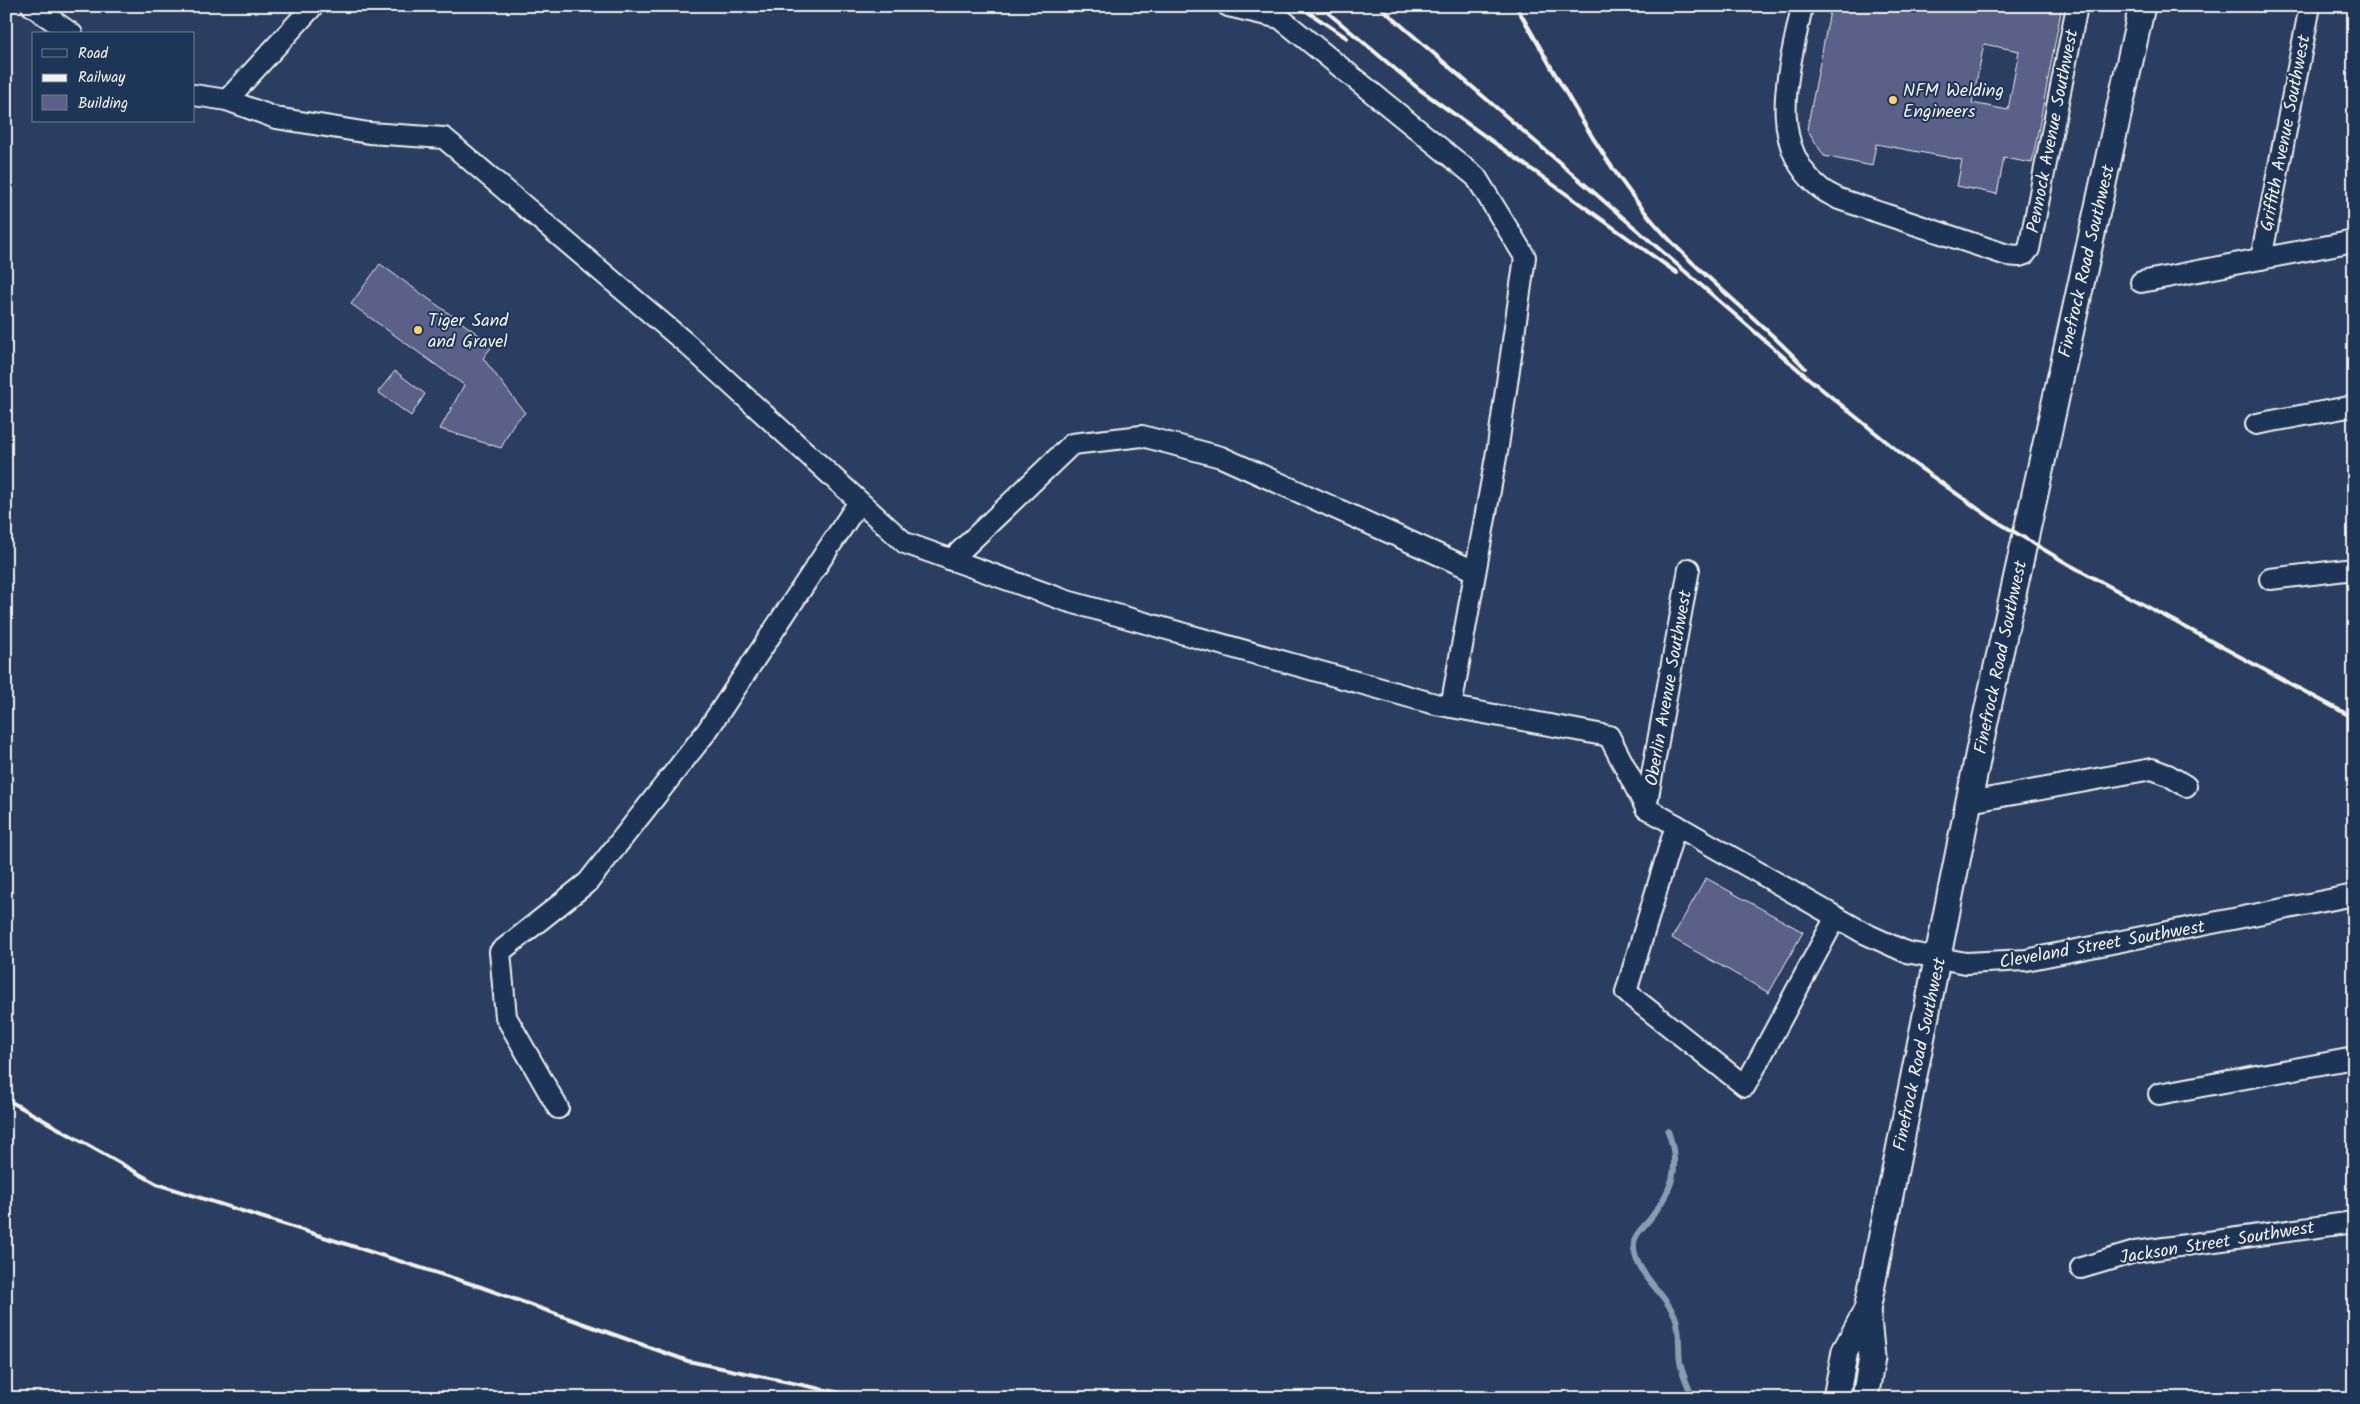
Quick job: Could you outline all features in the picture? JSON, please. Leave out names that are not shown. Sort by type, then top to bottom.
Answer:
[{"type":"main road","name":"Finefrock Road Southwest","points":[[1836,1398],[1845,1351],[1867,1310],[1969,802],[2050,422],[2142,6]]},
{"type":"main road","name":"Finefrock Road Southwest","points":[[1864,1398],[1872,1358],[1867,1310]]},
{"type":"street","points":[[32,6],[69,32]]},
{"type":"street","points":[[227,100],[313,6]]},
{"type":"street","points":[[1228,6],[1280,18],[1476,177],[1525,257],[1498,446],[1451,707]]},
{"type":"street","name":"Pennock Avenue Southwest","points":[[1802,6],[1785,98],[1788,138],[1794,155],[1819,188],[1839,199],[2007,255],[2019,256],[2025,254],[2029,249],[2039,206],[2077,6]]},
{"type":"street","name":"Griffith Avenue Southwest","points":[[2261,259],[2310,6]]},
{"type":"street","points":[[195,95],[227,100],[276,118],[369,133],[444,138],[687,344],[905,543],[1067,601],[1451,707],[1609,736],[1646,808]]},
{"type":"street","points":[[2141,282],[2354,241]]},
{"type":"street","points":[[2256,424],[2354,406]]},
{"type":"street","points":[[951,560],[1072,444],[1142,436],[1221,457],[1475,571]]},
{"type":"street","points":[[558,1108],[506,1016],[500,952],[588,882],[707,731],[859,502]]},
{"type":"street","name":"Oberlin Avenue Southwest","points":[[1646,808],[1690,569]]},
{"type":"street","points":[[2270,579],[2354,569]]},
{"type":"street","points":[[1969,802],[2152,769],[2168,775],[2186,786]]},
{"type":"street","name":"Cleveland Street Southwest","points":[[1646,808],[1836,917],[1892,946],[1938,960],[1981,964],[2026,960],[2354,895]]},
{"type":"street","points":[[1676,825],[1626,992],[1745,1086],[1836,917]]},
{"type":"street","points":[[2159,1094],[2354,1058]]},
{"type":"street","name":"Jackson Street Southwest","points":[[2080,1268],[2135,1252],[2354,1222]]},
{"type":"building","name":"NFM Welding Engineers","points":[[1831,6],[2062,6],[2032,163],[2004,158],[1997,194],[1957,186],[1962,160],[1876,144],[1872,166],[1824,156],[1807,129]],"holes":[[[1984,44],[2019,51],[2008,110],[1972,103]]]},
{"type":"building","name":"Tiger Sand and Gravel","points":[[380,264],[493,345],[483,358],[525,413],[514,423],[501,448],[440,429],[464,385],[351,304]]},
{"type":"building","points":[[395,371],[425,394],[411,416],[378,392]]},
{"type":"building","points":[[1706,878],[1803,932],[1769,993],[1672,938]]},
{"type":"waterway","points":[[1668,1131],[1674,1156],[1672,1177],[1658,1208],[1636,1236],[1634,1248],[1636,1257],[1645,1275],[1665,1299],[1675,1316],[1678,1327],[1681,1366],[1693,1398]]},
{"type":"railway","points":[[1299,6],[1347,38]]},
{"type":"railway","points":[[1320,6],[1419,89],[1677,273]]},
{"type":"railway","points":[[1379,6],[1808,378],[1909,460],[1991,518],[2068,564],[2354,718]]},
{"type":"railway","points":[[1516,6],[1609,163],[1645,212],[1703,273],[1766,329],[1805,368]]},
{"type":"railway","points":[[6,1099],[157,1184],[481,1287],[688,1361],[864,1398]]},
{"type":"place","name":"NFM Welding Engineers","points":[[1893,100]]},
{"type":"place","name":"Tiger Sand and Gravel","points":[[418,330]]}]
